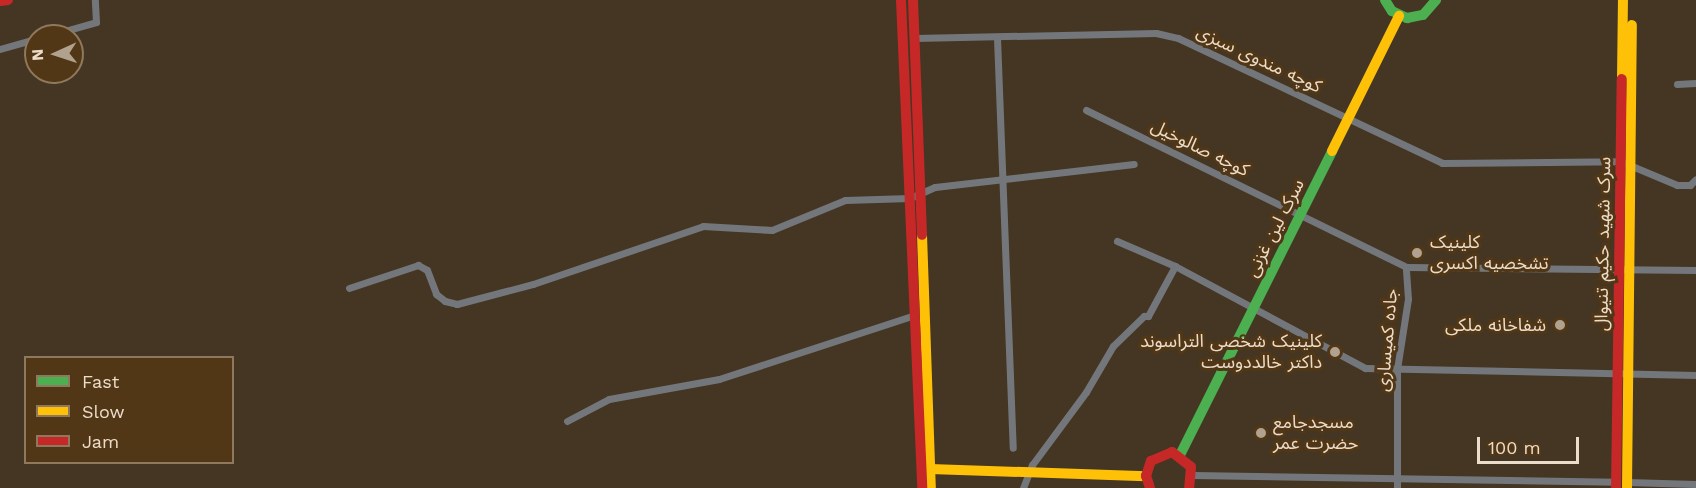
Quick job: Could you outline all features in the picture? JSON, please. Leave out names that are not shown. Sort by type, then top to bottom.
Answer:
[{"type":"main road","points":[[0,1],[8,0]]},
{"type":"main road","points":[[901,0],[915,196],[931,488]]},
{"type":"main road","points":[[913,0],[915,315],[922,488]]},
{"type":"main road","points":[[1385,0],[1399,16],[1423,15],[1436,0]]},
{"type":"main road","name":"سرک شهید حکیم تنیوال","points":[[1621,485],[1625,163],[1623,0]]},
{"type":"main road","name":"سرک شهید حکیم تنیوال","points":[[1625,163],[1632,0]]},
{"type":"main road","name":"سرک لین غزنی","points":[[1180,455],[1399,16]]},
{"type":"main road","points":[[1150,488],[1146,476],[1157,456],[1180,455],[1192,476],[1189,488]]},
{"type":"main road","points":[[930,469],[1146,476]]},
{"type":"street","points":[[84,25],[96,22],[94,0]]},
{"type":"street","name":"کوچه مندوی سبزی","points":[[915,38],[1156,33],[1178,38],[1442,163],[1625,163]]},
{"type":"street","points":[[997,38],[1013,447]]},
{"type":"street","points":[[0,49],[24,42]]},
{"type":"street","points":[[1677,84],[1696,83]]},
{"type":"street","name":"کوچه صالوخیل","points":[[1086,110],[1406,267]]},
{"type":"street","points":[[1625,163],[1677,185],[1690,185],[1696,180]]},
{"type":"street","points":[[349,288],[418,265],[428,270],[436,294],[445,301],[457,304],[533,284],[703,226],[772,230],[845,200],[915,196],[935,187],[1003,177],[1134,164]]},
{"type":"street","points":[[1117,241],[1175,266],[1365,368],[1696,375]]},
{"type":"street","points":[[1023,488],[1028,472],[1086,392],[1113,346],[1144,316],[1148,316],[1175,266]]},
{"type":"street","points":[[1406,267],[1696,270]]},
{"type":"street","name":"جاده کمیساری","points":[[1397,488],[1397,369],[1408,299],[1406,267]]},
{"type":"street","points":[[567,421],[609,399],[719,379],[915,315]]},
{"type":"street","points":[[1192,476],[1398,477],[1621,485],[1696,484]]},
{"type":"traffic: fast","points":[[1385,0],[1392,11],[1407,18],[1423,15],[1436,0]]},
{"type":"traffic: fast","points":[[1180,455],[1332,151]]},
{"type":"traffic: slow","points":[[1622,79],[1623,0]]},
{"type":"traffic: slow","points":[[1332,151],[1399,16]]},
{"type":"traffic: slow","points":[[1627,488],[1632,25]]},
{"type":"traffic: slow","points":[[922,235],[931,488]]},
{"type":"traffic: slow","points":[[930,469],[1146,476]]},
{"type":"traffic: jam","points":[[0,1],[8,0]]},
{"type":"traffic: jam","points":[[901,0],[922,488]]},
{"type":"traffic: jam","points":[[913,0],[922,235]]},
{"type":"traffic: jam","points":[[1616,488],[1622,79]]},
{"type":"traffic: jam","points":[[1150,488],[1146,476],[1151,461],[1172,452],[1191,467],[1189,488]]},
{"type":"place","name":"کلینیک تشخصیه اکسری","points":[[1417,253]]},
{"type":"place","name":"شفاخانه ملکی","points":[[1560,325]]},
{"type":"place","name":"کلینیک شخصی التراسوند داکتر خالددوست","points":[[1335,352]]},
{"type":"place","name":"مسجدجامع حضرت عمر","points":[[1261,433]]}]
